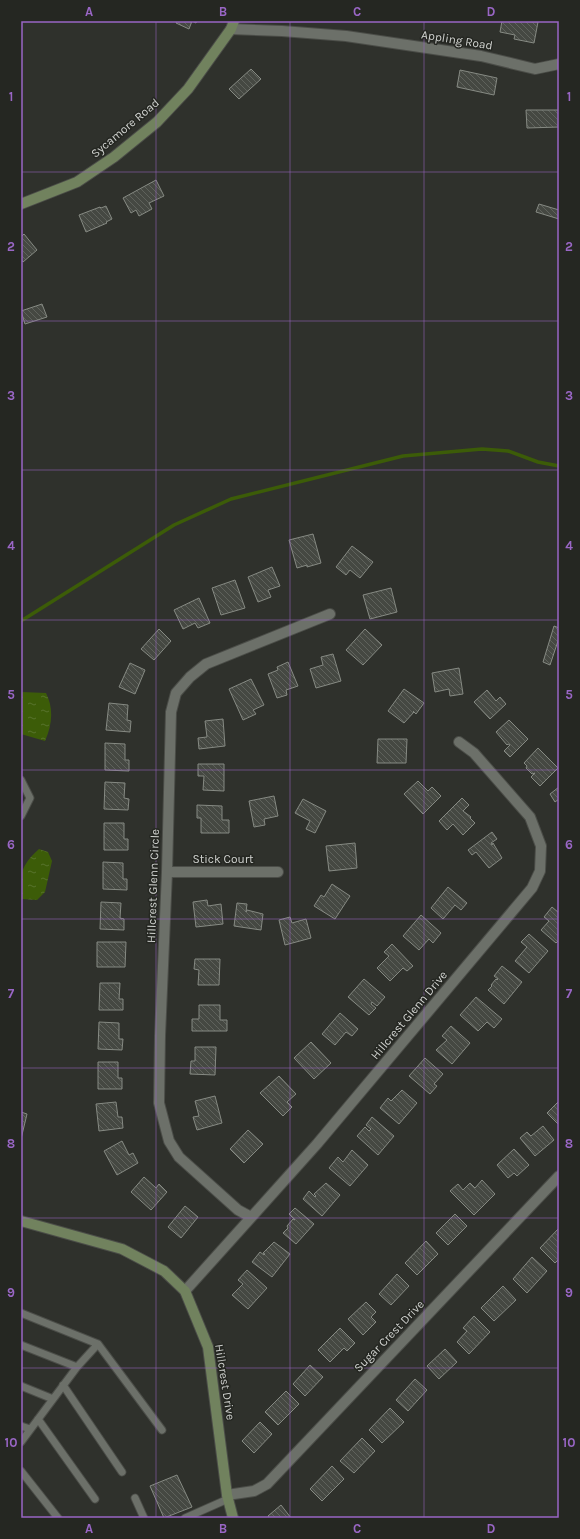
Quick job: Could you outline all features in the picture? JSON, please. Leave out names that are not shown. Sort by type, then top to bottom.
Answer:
[{"type":"street","name":"Appling Road","points":[[233,25],[282,31],[346,36],[481,56],[535,69],[559,64]]},
{"type":"street","name":"Sycamore Road","points":[[21,204],[77,182],[114,158],[157,122],[188,89],[233,25]]},
{"type":"street","name":"Hillcrest Glenn Circle","points":[[251,1217],[238,1210],[179,1157],[169,1141],[159,1103],[160,1036],[172,712],[176,693],[190,677],[206,664],[330,614]]},
{"type":"street","name":"Hillcrest Glenn Drive","points":[[185,1290],[316,1144],[532,888],[540,871],[541,846],[530,817],[474,753],[459,742]]},
{"type":"street","name":"Stick Court","points":[[167,872],[278,872]]},
{"type":"street","name":"Sugar Crest Drive","points":[[228,1497],[254,1491],[267,1484],[559,1176]]},
{"type":"street","name":"Hillcrest Drive","points":[[21,1221],[122,1249],[164,1271],[185,1290],[208,1347],[228,1497],[233,1518]]},
{"type":"lane","points":[[21,780],[30,798],[21,816]]},
{"type":"lane","points":[[21,1312],[98,1344],[162,1430]]},
{"type":"lane","points":[[21,1442],[77,1367],[98,1344]]},
{"type":"lane","points":[[21,1345],[77,1367]]},
{"type":"lane","points":[[63,1385],[122,1472]]},
{"type":"lane","points":[[21,1386],[53,1400]]},
{"type":"lane","points":[[38,1420],[95,1499]]},
{"type":"lane","points":[[21,1426],[30,1430]]},
{"type":"lane","points":[[21,1471],[58,1518]]},
{"type":"lane","points":[[185,1518],[228,1497]]},
{"type":"lane","points":[[135,1498],[144,1518]]},
{"type":"water","points":[[21,692],[46,693],[49,699],[51,723],[45,741],[21,734]]},
{"type":"water","points":[[39,849],[48,852],[52,861],[45,892],[37,900],[22,899],[20,884],[22,871],[28,860]]},
{"type":"building","points":[[177,21],[192,21],[189,29],[176,23]]},
{"type":"building","points":[[502,21],[538,22],[534,43],[514,39],[515,35],[500,32]]},
{"type":"building","points":[[251,69],[261,79],[239,99],[229,89]]},
{"type":"building","points":[[460,70],[497,78],[494,95],[457,87]]},
{"type":"building","points":[[526,110],[559,110],[559,127],[527,128]]},
{"type":"building","points":[[156,180],[164,196],[149,203],[152,209],[139,216],[136,210],[131,213],[123,198]]},
{"type":"building","points":[[539,204],[559,210],[559,219],[536,212]]},
{"type":"building","points":[[106,206],[112,219],[106,222],[107,223],[86,232],[79,215]]},
{"type":"building","points":[[24,234],[37,250],[23,262],[21,259],[21,237]]},
{"type":"building","points":[[42,304],[47,317],[25,324],[21,311]]},
{"type":"building","points":[[313,534],[321,563],[297,568],[289,540]]},
{"type":"building","points":[[352,546],[373,562],[360,578],[350,570],[346,575],[336,567]]},
{"type":"building","points":[[272,567],[280,586],[268,590],[271,597],[258,602],[248,577]]},
{"type":"building","points":[[235,580],[245,608],[221,615],[212,588]]},
{"type":"building","points":[[391,588],[397,612],[370,619],[363,595]]},
{"type":"building","points":[[199,598],[210,623],[198,628],[195,623],[183,629],[174,610]]},
{"type":"building","points":[[554,626],[559,628],[559,638],[550,665],[543,662]]},
{"type":"building","points":[[159,629],[171,641],[154,660],[141,649]]},
{"type":"building","points":[[365,629],[382,645],[363,665],[346,650]]},
{"type":"building","points":[[333,654],[341,681],[316,688],[310,669],[323,665],[321,657]]},
{"type":"building","points":[[288,662],[298,686],[286,690],[287,695],[277,698],[268,674],[278,670],[277,667]]},
{"type":"building","points":[[130,663],[145,670],[135,694],[119,687]]},
{"type":"building","points":[[459,668],[463,694],[450,696],[449,689],[435,692],[432,673]]},
{"type":"building","points":[[251,679],[264,705],[253,710],[256,714],[243,720],[229,689]]},
{"type":"building","points":[[404,689],[424,703],[416,714],[414,712],[404,723],[388,711]]},
{"type":"building","points":[[487,690],[496,701],[500,697],[506,704],[490,719],[474,702]]},
{"type":"building","points":[[109,703],[128,705],[127,720],[131,721],[130,732],[106,730]]},
{"type":"building","points":[[223,719],[225,746],[199,749],[198,738],[207,737],[205,721]]},
{"type":"building","points":[[509,720],[528,739],[510,757],[504,751],[510,745],[507,745],[496,732]]},
{"type":"building","points":[[378,739],[407,739],[406,763],[377,763]]},
{"type":"building","points":[[105,743],[125,744],[125,760],[129,760],[129,771],[105,770]]},
{"type":"building","points":[[538,748],[558,768],[540,786],[531,777],[535,773],[532,774],[526,768],[527,766],[524,763]]},
{"type":"building","points":[[198,764],[224,764],[224,791],[203,790],[204,776],[198,776]]},
{"type":"building","points":[[418,781],[428,791],[432,787],[441,796],[423,814],[404,794]]},
{"type":"building","points":[[105,782],[125,783],[124,798],[129,799],[128,810],[104,809]]},
{"type":"building","points":[[559,787],[559,799],[555,802],[550,794]]},
{"type":"building","points":[[274,796],[278,816],[264,819],[265,825],[254,827],[249,801]]},
{"type":"building","points":[[462,798],[469,805],[463,811],[471,817],[470,818],[475,823],[463,835],[453,824],[447,830],[439,821]]},
{"type":"building","points":[[303,799],[326,811],[315,833],[306,829],[310,821],[295,813]]},
{"type":"building","points":[[197,805],[222,806],[222,820],[229,820],[229,833],[201,833],[201,818],[197,818]]},
{"type":"building","points":[[104,823],[124,823],[124,839],[128,839],[128,850],[104,850]]},
{"type":"building","points":[[492,832],[497,839],[491,843],[492,845],[493,843],[502,858],[489,868],[476,852],[472,855],[468,850]]},
{"type":"building","points":[[355,843],[357,868],[329,871],[326,846]]},
{"type":"building","points":[[103,862],[123,863],[123,879],[127,879],[127,890],[103,889]]},
{"type":"building","points":[[332,884],[350,896],[335,919],[314,906],[321,895],[324,897]]},
{"type":"building","points":[[448,887],[467,903],[461,910],[455,905],[443,919],[431,908]]},
{"type":"building","points":[[207,900],[208,906],[221,904],[223,924],[196,927],[193,902]]},
{"type":"building","points":[[101,902],[121,903],[120,918],[124,919],[124,930],[100,929]]},
{"type":"building","points":[[237,903],[247,904],[246,912],[247,910],[263,914],[261,930],[234,926]]},
{"type":"building","points":[[552,907],[559,913],[559,940],[556,943],[541,930],[549,921],[544,917]]},
{"type":"building","points":[[421,915],[441,933],[433,943],[429,939],[419,950],[403,936]]},
{"type":"building","points":[[290,917],[292,923],[306,919],[311,938],[285,945],[279,920]]},
{"type":"building","points":[[529,934],[548,951],[529,973],[515,961],[527,947],[521,942]]},
{"type":"building","points":[[97,942],[126,942],[125,967],[97,967]]},
{"type":"building","points":[[392,944],[413,966],[407,971],[403,968],[390,981],[377,968],[389,956],[384,952]]},
{"type":"building","points":[[195,959],[220,959],[219,985],[198,985],[199,970],[194,969]]},
{"type":"building","points":[[502,966],[522,982],[504,1004],[488,990],[496,979],[498,979],[494,976]]},
{"type":"building","points":[[364,979],[385,997],[377,1006],[372,1002],[371,1004],[376,1008],[369,1015],[348,997]]},
{"type":"building","points":[[100,983],[120,983],[119,999],[123,999],[123,1010],[99,1010]]},
{"type":"building","points":[[476,997],[502,1019],[494,1028],[487,1022],[478,1031],[460,1015]]},
{"type":"building","points":[[199,1005],[220,1005],[220,1020],[227,1020],[227,1031],[192,1031],[192,1019],[199,1019]]},
{"type":"building","points":[[340,1013],[358,1029],[352,1036],[346,1032],[335,1045],[322,1034]]},
{"type":"building","points":[[99,1022],[119,1023],[119,1039],[123,1039],[122,1050],[98,1049]]},
{"type":"building","points":[[451,1026],[470,1043],[452,1064],[436,1050],[447,1040],[442,1036]]},
{"type":"building","points":[[311,1042],[331,1063],[314,1079],[294,1058]]},
{"type":"building","points":[[195,1047],[216,1047],[215,1075],[190,1074],[191,1061],[195,1061]]},
{"type":"building","points":[[425,1058],[443,1074],[434,1084],[437,1086],[430,1094],[409,1076]]},
{"type":"building","points":[[98,1062],[118,1062],[118,1078],[122,1078],[122,1089],[98,1089]]},
{"type":"building","points":[[279,1076],[296,1094],[287,1102],[292,1107],[283,1116],[260,1093]]},
{"type":"building","points":[[402,1090],[417,1103],[399,1124],[380,1108],[388,1098],[391,1101]]},
{"type":"building","points":[[215,1096],[222,1123],[197,1130],[193,1117],[199,1116],[195,1101]]},
{"type":"building","points":[[559,1101],[559,1125],[547,1113]]},
{"type":"building","points":[[116,1102],[118,1117],[122,1117],[123,1128],[99,1131],[96,1104]]},
{"type":"building","points":[[21,1112],[27,1114],[21,1139]]},
{"type":"building","points":[[372,1117],[394,1136],[378,1155],[357,1136],[365,1127],[369,1131],[371,1129],[366,1125]]},
{"type":"building","points":[[543,1126],[554,1140],[535,1156],[520,1138],[527,1132],[531,1136]]},
{"type":"building","points":[[248,1130],[263,1144],[244,1163],[230,1149]]},
{"type":"building","points":[[122,1141],[129,1155],[133,1153],[138,1163],[117,1175],[104,1151]]},
{"type":"building","points":[[514,1149],[529,1165],[517,1176],[514,1173],[508,1178],[497,1165]]},
{"type":"building","points":[[352,1150],[368,1165],[350,1186],[329,1168],[338,1157],[343,1162]]},
{"type":"building","points":[[144,1177],[156,1188],[159,1184],[167,1192],[151,1210],[131,1192]]},
{"type":"building","points":[[482,1180],[495,1194],[474,1215],[450,1191],[458,1184],[463,1190],[470,1183],[475,1188]]},
{"type":"building","points":[[326,1183],[340,1195],[322,1216],[303,1199],[309,1191],[315,1197],[316,1196],[314,1194]]},
{"type":"building","points":[[185,1206],[198,1217],[181,1238],[168,1227]]},
{"type":"building","points":[[295,1208],[314,1224],[296,1244],[283,1233],[293,1219],[295,1220],[289,1214]]},
{"type":"building","points":[[455,1214],[467,1226],[448,1245],[436,1233]]},
{"type":"building","points":[[559,1228],[559,1259],[555,1263],[540,1248]]},
{"type":"building","points":[[426,1241],[438,1254],[417,1275],[405,1263]]},
{"type":"building","points":[[274,1242],[290,1254],[272,1277],[252,1262],[260,1252],[264,1255],[265,1254],[263,1253]]},
{"type":"building","points":[[532,1257],[547,1271],[527,1293],[513,1279]]},
{"type":"building","points":[[247,1270],[267,1288],[248,1309],[232,1295],[243,1284],[238,1280]]},
{"type":"building","points":[[397,1274],[409,1286],[391,1305],[379,1294]]},
{"type":"building","points":[[503,1286],[516,1300],[494,1321],[481,1308]]},
{"type":"building","points":[[366,1302],[376,1312],[371,1317],[376,1322],[363,1335],[348,1319]]},
{"type":"building","points":[[474,1316],[490,1332],[469,1354],[457,1342],[467,1331],[463,1328]]},
{"type":"building","points":[[340,1328],[355,1343],[347,1351],[344,1348],[330,1362],[318,1350]]},
{"type":"building","points":[[445,1349],[457,1362],[439,1379],[427,1366]]},
{"type":"building","points":[[310,1365],[323,1377],[305,1396],[293,1384]]},
{"type":"building","points":[[415,1379],[427,1390],[408,1411],[396,1400]]},
{"type":"building","points":[[286,1391],[299,1404],[278,1425],[265,1412]]},
{"type":"building","points":[[390,1408],[404,1422],[382,1443],[369,1430]]},
{"type":"building","points":[[260,1422],[272,1434],[254,1453],[242,1441]]},
{"type":"building","points":[[362,1438],[375,1451],[354,1473],[340,1461]]},
{"type":"building","points":[[332,1466],[344,1479],[322,1501],[310,1489]]},
{"type":"building","points":[[177,1475],[192,1507],[164,1518],[150,1486]]},
{"type":"building","points":[[281,1505],[291,1518],[269,1518],[268,1516]]},
{"type":"waterway","points":[[21,621],[174,525],[231,499],[403,456],[482,449],[508,451],[538,462],[559,466]]}]
